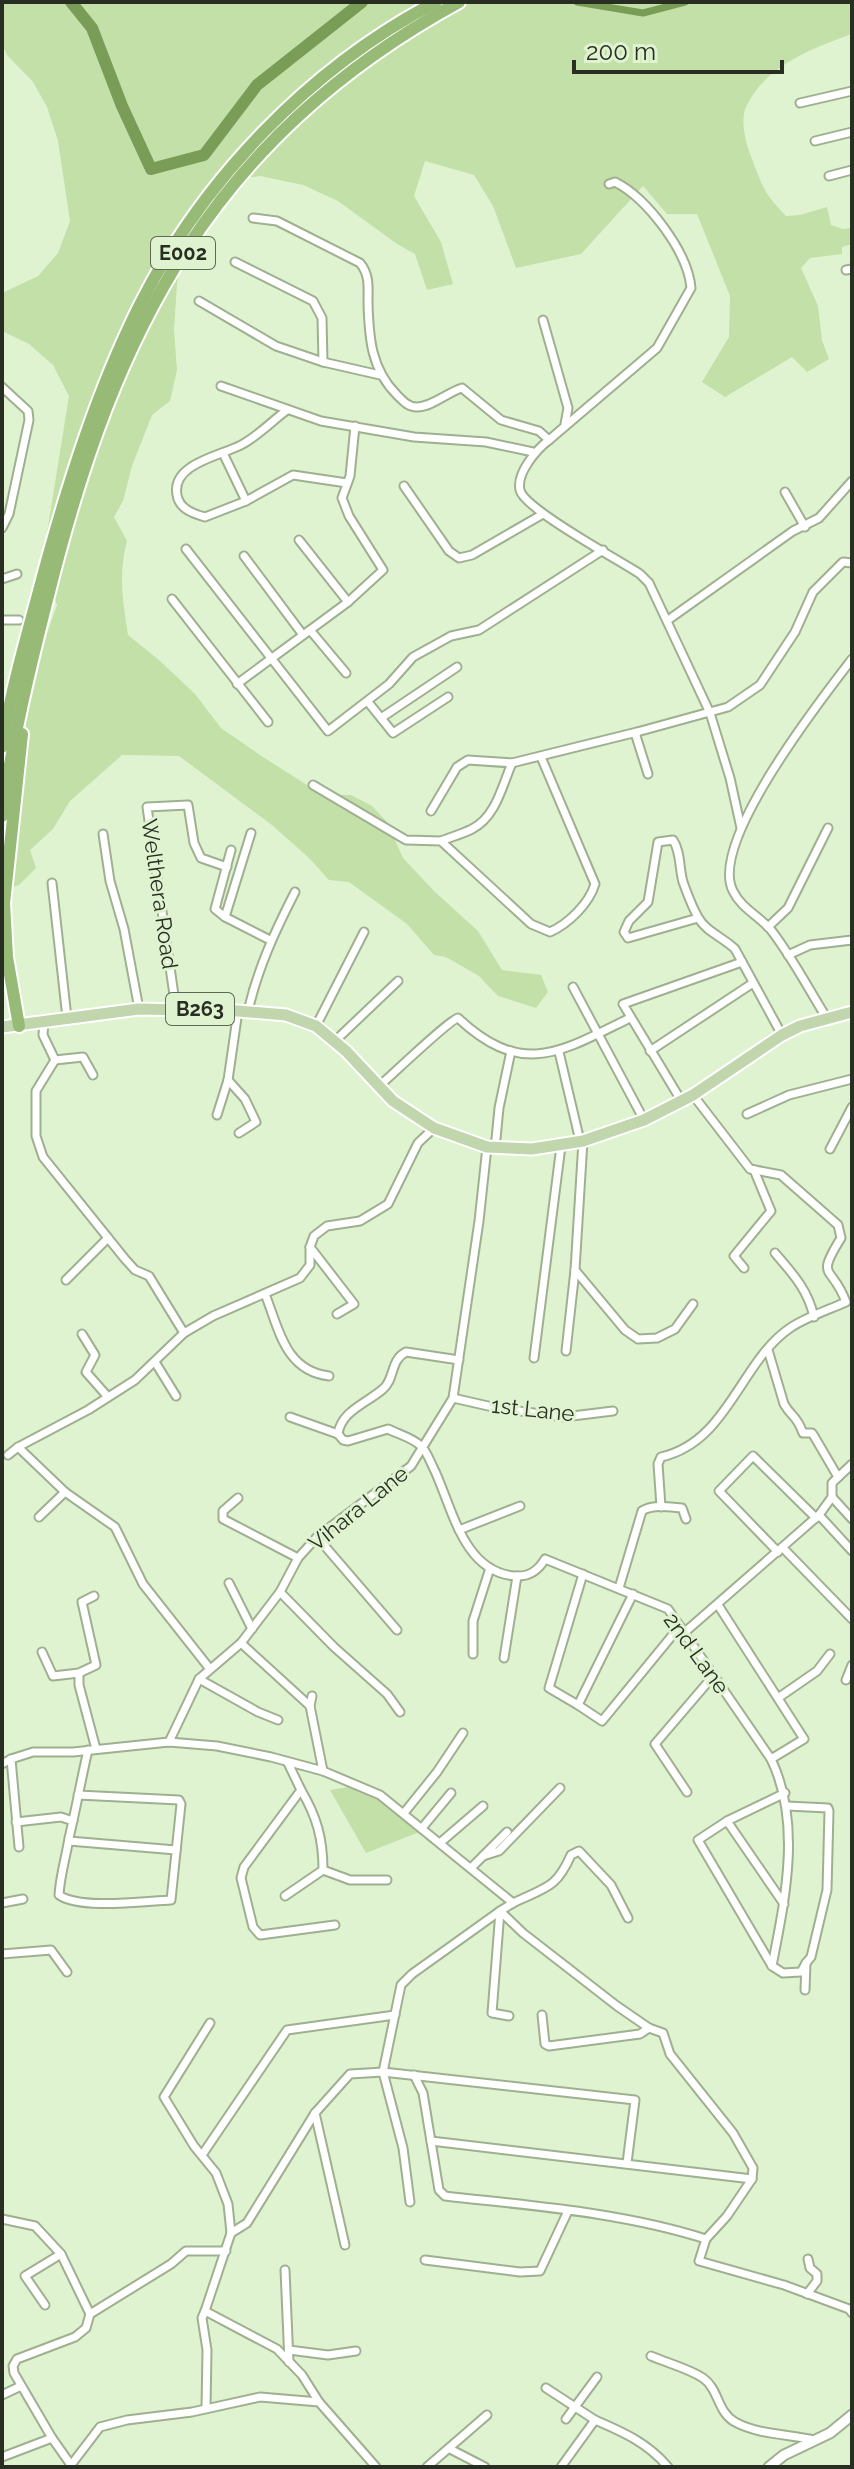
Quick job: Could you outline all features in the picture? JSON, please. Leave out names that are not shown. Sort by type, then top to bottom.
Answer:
[{"type":"highway","name":"E002","points":[[2,747],[78,457],[140,305],[188,225],[245,154],[310,89],[373,41],[436,2]]},
{"type":"highway","name":"E002","points":[[2,816],[9,764],[41,602],[118,378],[150,310],[194,236],[256,157],[317,97],[378,50],[459,2]]},
{"type":"highway","points":[[19,1022],[7,957],[4,903],[31,656]]},
{"type":"main road","name":"B263","points":[[2,1019],[44,1021],[139,1009],[286,1015],[316,1026],[335,1041],[378,1087],[414,1117],[434,1128],[491,1148],[532,1149],[582,1141],[644,1120],[682,1102],[782,1035],[826,1017],[852,1012]]},
{"type":"main road","name":"B263","points":[[2,1027],[19,1022]]},
{"type":"street","points":[[800,103],[852,91]]},
{"type":"street","points":[[815,141],[852,132]]},
{"type":"street","points":[[829,176],[852,170]]},
{"type":"street","points":[[609,184],[615,182],[626,187],[645,202],[671,236],[691,288],[657,348],[533,452],[519,486],[524,500],[640,574],[649,583],[710,713],[741,828]]},
{"type":"street","points":[[253,218],[277,221],[360,263],[367,271],[369,337],[380,375],[404,402],[413,407],[423,407],[462,388],[501,420],[539,431],[549,440]]},
{"type":"street","points":[[235,262],[313,301],[322,318],[323,362]]},
{"type":"street","points":[[199,301],[276,346],[323,362],[380,375]]},
{"type":"street","points":[[543,320],[568,408],[565,426]]},
{"type":"street","points":[[221,386],[321,421],[414,437],[486,442],[533,452]]},
{"type":"street","points":[[2,387],[28,411],[29,420],[9,514],[2,528]]},
{"type":"street","points":[[287,410],[242,444],[185,470],[178,479],[176,497],[183,508],[205,517],[246,501],[293,475],[347,483]]},
{"type":"street","points":[[237,684],[348,602],[383,570],[349,516],[342,498],[350,476],[355,426]]},
{"type":"street","points":[[223,453],[246,501]]},
{"type":"street","points":[[668,620],[793,531],[819,518],[852,481]]},
{"type":"street","points":[[404,486],[449,551],[459,558],[472,555],[543,514]]},
{"type":"street","points":[[785,492],[805,527]]},
{"type":"street","points":[[299,540],[348,602]]},
{"type":"street","points":[[186,549],[328,731],[389,684],[413,657],[451,636],[479,630],[603,550]]},
{"type":"street","points":[[244,556],[306,632],[346,673]]},
{"type":"street","points":[[431,811],[457,767],[468,760],[512,763],[728,707],[760,685],[795,632],[813,592],[843,562],[852,563]]},
{"type":"street","points":[[2,579],[17,574]]},
{"type":"street","points":[[172,599],[268,722]]},
{"type":"street","points":[[2,620],[19,620]]},
{"type":"street","points":[[826,1017],[768,927],[740,902],[731,888],[731,865],[741,828],[795,734],[852,659]]},
{"type":"street","points":[[381,718],[457,667]]},
{"type":"street","points":[[368,702],[393,733],[448,697]]},
{"type":"street","points":[[637,732],[648,774]]},
{"type":"street","points":[[441,841],[531,924],[550,932],[559,928],[581,908],[595,884],[541,757]]},
{"type":"street","points":[[313,785],[406,840],[441,841],[482,822],[491,812],[512,763]]},
{"type":"street","name":"Welthera Road","points":[[176,1009],[147,807],[188,805],[194,843],[201,858],[227,867]]},
{"type":"street","points":[[768,927],[788,908],[828,828]]},
{"type":"street","points":[[225,917],[251,833]]},
{"type":"street","points":[[103,834],[110,881],[124,929],[139,1009]]},
{"type":"street","points":[[698,918],[641,936],[628,938],[624,932],[629,921],[648,902],[658,842],[673,840],[677,846],[683,880],[698,918],[724,938],[742,962],[782,1035]]},
{"type":"street","points":[[231,850],[215,909],[270,940]]},
{"type":"street","points":[[52,883],[67,1018]]},
{"type":"street","points":[[217,1115],[243,1011],[270,940],[295,892]]},
{"type":"street","points":[[316,1026],[364,932]]},
{"type":"street","points":[[788,955],[810,945],[852,940]]},
{"type":"street","points":[[682,1102],[623,1004],[742,962]]},
{"type":"street","points":[[335,1041],[398,981]]},
{"type":"street","points":[[650,1051],[753,983]]},
{"type":"street","points":[[573,987],[644,1120]]},
{"type":"street","points":[[378,1087],[438,1035],[450,1020],[458,1018],[472,1031],[511,1051],[534,1054],[559,1052],[630,1018]]},
{"type":"street","points":[[44,1021],[43,1035],[55,1060]]},
{"type":"street","name":"Vihara Lane","points":[[169,1742],[199,1679],[241,1643],[280,1592],[298,1558],[317,1537],[411,1466],[453,1398],[491,1148],[511,1051]]},
{"type":"street","points":[[559,1052],[582,1141],[575,1270],[566,1351]]},
{"type":"street","points":[[55,1060],[83,1057],[93,1075]]},
{"type":"street","points":[[55,1060],[36,1091],[36,1136],[43,1157],[135,1270],[149,1276],[184,1333]]},
{"type":"street","points":[[747,1114],[789,1095],[852,1079]]},
{"type":"street","points":[[228,1080],[245,1099],[256,1122],[239,1133]]},
{"type":"street","points":[[661,1507],[658,1464],[661,1457],[676,1454],[704,1434],[722,1415],[768,1350],[789,1328],[849,1300],[826,1268],[826,1262],[841,1238],[838,1225],[781,1175],[750,1169],[693,1095]]},
{"type":"street","points":[[830,1149],[852,1107]]},
{"type":"street","points":[[8,1455],[135,1380],[184,1333],[213,1316],[300,1278],[310,1265],[310,1247],[314,1236],[327,1226],[360,1221],[388,1204],[418,1143],[434,1128]]},
{"type":"street","points":[[534,1358],[561,1146]]},
{"type":"street","points":[[744,1268],[734,1256],[771,1211],[754,1170]]},
{"type":"street","points":[[66,1280],[108,1238]]},
{"type":"street","points":[[310,1247],[354,1304],[337,1314]]},
{"type":"street","points":[[775,1253],[801,1283],[810,1299],[814,1317]]},
{"type":"street","points":[[575,1270],[625,1330],[638,1339],[657,1338],[675,1329],[693,1304]]},
{"type":"street","points":[[265,1294],[287,1351],[312,1374],[329,1376]]},
{"type":"street","points":[[82,1334],[95,1355],[86,1372],[108,1397]]},
{"type":"street","points":[[768,1350],[787,1410],[797,1416],[803,1433],[814,1436],[838,1477]]},
{"type":"street","points":[[338,1434],[344,1417],[387,1386],[394,1363],[400,1355],[406,1352],[459,1360]]},
{"type":"street","points":[[155,1362],[176,1396]]},
{"type":"street","name":"1st Lane","points":[[453,1398],[497,1408],[564,1417],[613,1411]]},
{"type":"street","points":[[290,1417],[338,1434],[343,1440],[388,1429],[422,1446],[444,1488],[459,1530],[474,1553],[490,1568],[505,1575],[517,1576],[504,1658]]},
{"type":"street","points":[[18,1447],[65,1492],[115,1527],[158,1607],[210,1669]]},
{"type":"street","points":[[852,1551],[753,1456],[719,1491],[852,1619]]},
{"type":"street","points":[[583,1574],[549,1688],[602,1721],[683,1629],[718,1605],[818,1517],[832,1497],[832,1483],[852,1464]]},
{"type":"street","points":[[39,1517],[65,1492]]},
{"type":"street","points":[[832,1497],[852,1519]]},
{"type":"street","points":[[238,1498],[223,1511],[223,1519],[298,1558]]},
{"type":"street","points":[[459,1530],[520,1506]]},
{"type":"street","points":[[619,1588],[642,1511],[647,1508],[682,1508],[686,1519]]},
{"type":"street","points":[[317,1537],[397,1630]]},
{"type":"street","name":"2nd Lane","points":[[517,1576],[523,1577],[539,1570],[545,1559],[668,1609],[771,1759],[783,1784],[787,1806],[787,1887],[772,1966]]},
{"type":"street","points":[[473,1654],[473,1621],[490,1568]]},
{"type":"street","points":[[229,1583],[252,1629]]},
{"type":"street","points":[[280,1592],[334,1647],[387,1694],[400,1712]]},
{"type":"street","points":[[578,1705],[633,1594]]},
{"type":"street","points":[[42,1652],[53,1676],[79,1673],[96,1665],[82,1602],[94,1596]]},
{"type":"street","points":[[718,1605],[804,1739],[771,1759]]},
{"type":"street","points":[[241,1643],[310,1706]]},
{"type":"street","points":[[778,1698],[817,1671],[830,1654]]},
{"type":"street","points":[[846,1680],[852,1665]]},
{"type":"street","points":[[78,1795],[177,1798],[181,1804],[171,1900],[68,1901],[59,1895],[78,1795],[92,1750],[79,1673]]},
{"type":"street","points":[[687,1792],[655,1744],[714,1675]]},
{"type":"street","points":[[199,1679],[278,1720]]},
{"type":"street","points":[[312,1696],[310,1706],[323,1771]]},
{"type":"street","points":[[404,1813],[463,1733]]},
{"type":"street","points":[[2,1764],[33,1752],[169,1742],[217,1746],[323,1771],[380,1795],[513,1903]]},
{"type":"street","points":[[11,1759],[19,1847]]},
{"type":"street","points":[[288,1763],[314,1812],[323,1841],[323,1870]]},
{"type":"street","points":[[2,1788],[13,1786]]},
{"type":"street","points":[[483,1856],[499,1851],[560,1788]]},
{"type":"street","points":[[301,1790],[244,1867],[241,1878],[253,1927],[260,1935],[335,1925]]},
{"type":"street","points":[[422,1828],[451,1793]]},
{"type":"street","points":[[785,1793],[727,1821],[698,1840],[772,1966],[783,1973],[801,1972],[811,1957],[827,1890],[829,1811],[821,1806],[787,1806]]},
{"type":"street","points":[[441,1842],[483,1806]]},
{"type":"street","points":[[16,1822],[61,1817],[73,1821]]},
{"type":"street","points":[[727,1821],[784,1904]]},
{"type":"street","points":[[472,1867],[507,1832]]},
{"type":"street","points":[[69,1841],[176,1850]]},
{"type":"street","points":[[410,2202],[403,2148],[383,2072],[401,1985],[500,1911],[554,1884],[561,1877],[571,1855],[579,1851],[611,1885],[628,1918]]},
{"type":"street","points":[[323,1870],[350,1880],[387,1880]]},
{"type":"street","points":[[285,1896],[323,1870]]},
{"type":"street","points":[[2,1903],[23,1899]]},
{"type":"street","points":[[500,1911],[492,2013],[509,2016]]},
{"type":"street","points":[[500,1911],[523,1933],[649,2028],[663,2033],[670,2054],[733,2133],[753,2168],[752,2179],[727,2216],[706,2239],[699,2261],[784,2285],[851,2309]]},
{"type":"street","points":[[2,1954],[51,1950],[67,1972]]},
{"type":"street","points":[[805,1990],[806,1963]]},
{"type":"street","points":[[202,2155],[287,2030],[395,2015]]},
{"type":"street","points":[[542,2015],[545,2044],[549,2046],[640,2034],[649,2028]]},
{"type":"street","points":[[206,2408],[207,2350],[202,2318],[231,2233],[228,2204],[223,2187],[164,2097],[210,2023]]},
{"type":"street","points":[[231,2233],[247,2223],[315,2113],[350,2074],[383,2072],[635,2100],[627,2163]]},
{"type":"street","points":[[414,2075],[423,2093],[439,2190],[445,2196],[610,2215],[668,2227],[706,2239]]},
{"type":"street","points":[[315,2113],[345,2245]]},
{"type":"street","points":[[431,2141],[752,2179]]},
{"type":"street","points":[[425,2260],[520,2272],[540,2271],[568,2211]]},
{"type":"street","points":[[2,2219],[35,2226],[61,2254],[90,2314],[86,2328],[75,2337],[17,2359],[13,2366],[21,2386],[70,2466],[100,2427],[127,2420],[260,2397],[319,2402]]},
{"type":"street","points":[[90,2314],[171,2264],[186,2251],[226,2251]]},
{"type":"street","points":[[45,2305],[25,2276],[61,2254]]},
{"type":"street","points":[[807,2294],[817,2281],[817,2274],[810,2268],[808,2259]]},
{"type":"street","points":[[285,2270],[289,2362]]},
{"type":"street","points":[[205,2311],[277,2349],[302,2375],[319,2402],[376,2467]]},
{"type":"street","points":[[289,2350],[328,2355],[356,2351]]},
{"type":"street","points":[[651,2356],[704,2378],[722,2411],[733,2421],[747,2427],[816,2441]]},
{"type":"street","points":[[566,2419],[597,2377]]},
{"type":"street","points":[[2,2395],[21,2386]]},
{"type":"street","points":[[546,2388],[595,2420],[632,2436],[658,2455],[668,2467]]},
{"type":"street","points":[[427,2467],[487,2415]]},
{"type":"street","points":[[769,2467],[784,2455],[830,2433],[852,2415]]},
{"type":"street","points":[[566,2465],[595,2420]]},
{"type":"street","points":[[2,2457],[52,2438]]},
{"type":"street","points":[[450,2449],[485,2467]]},
{"type":"green space","points":[[2,2],[852,2],[852,34],[807,52],[766,79],[747,105],[744,118],[744,132],[762,184],[786,216],[827,207],[831,225],[852,228],[852,244],[842,247],[842,254],[810,258],[801,268],[818,306],[822,340],[829,359],[807,372],[792,357],[725,397],[702,382],[729,337],[730,296],[697,214],[667,214],[643,186],[581,254],[516,268],[493,206],[474,175],[425,161],[414,196],[441,242],[453,284],[427,290],[415,254],[338,201],[303,185],[260,176],[233,180],[203,196],[187,230],[177,284],[174,330],[177,370],[170,401],[152,415],[132,466],[123,501],[114,517],[127,541],[122,577],[128,635],[195,694],[221,728],[321,794],[351,795],[372,806],[387,822],[403,858],[478,931],[502,970],[541,975],[548,992],[536,1008],[498,996],[479,976],[446,957],[434,955],[407,924],[349,882],[329,880],[272,825],[179,756],[122,755],[70,801],[53,829],[30,850],[36,868],[19,885],[4,890],[2,835],[5,790],[20,747],[46,636],[57,605],[42,564],[69,396],[53,365],[29,344],[2,331],[2,293],[38,276],[58,253],[70,221],[58,141],[47,107],[33,82],[7,55],[2,44]]},
{"type":"green space","points":[[354,1786],[379,1798],[422,1831],[366,1853],[330,1790]]},
{"type":"waterway","points":[[71,2],[92,28],[122,106],[151,169],[204,155],[257,85],[362,2]]},
{"type":"waterway","points":[[577,2],[643,13],[685,2]]}]
